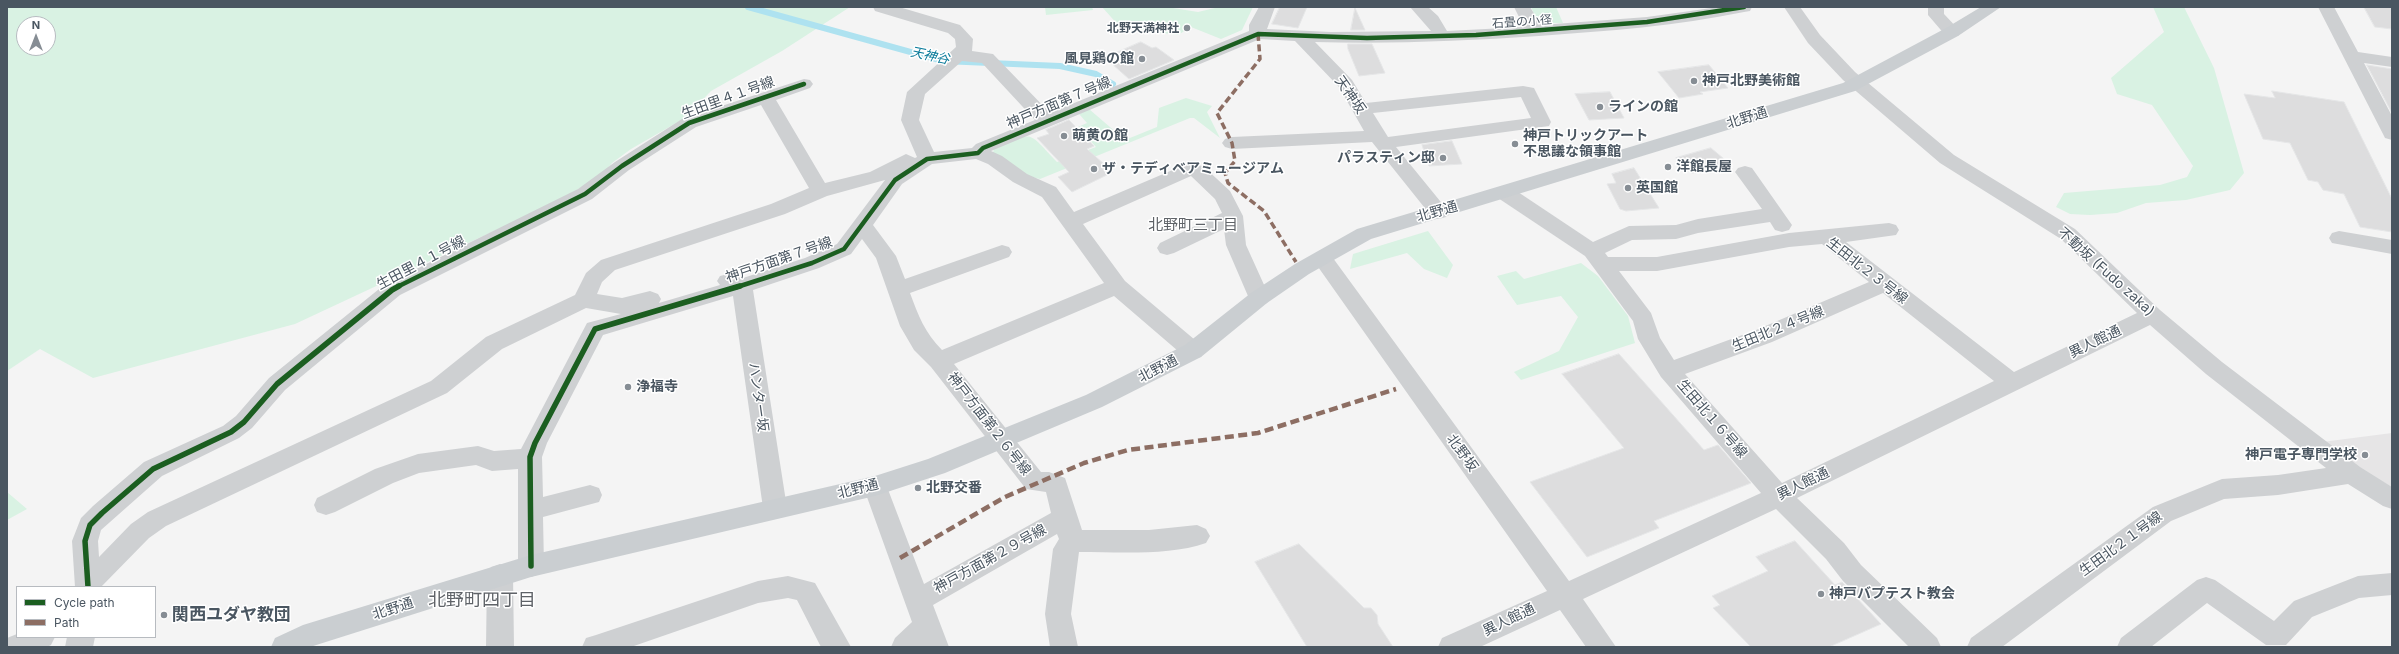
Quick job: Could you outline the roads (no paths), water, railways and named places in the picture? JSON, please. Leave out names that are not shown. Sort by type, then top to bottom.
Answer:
[{"type":"main road","name":"北野通","points":[[284,647],[303,638],[531,566],[775,508],[875,486],[936,466],[1094,402],[1193,351],[1259,298],[1302,269],[1323,259],[1364,234],[1505,193],[1849,87],[1952,32],[1993,7]]},
{"type":"street","points":[[584,300],[593,278],[608,265],[778,209],[820,191],[877,176],[925,155],[910,120],[916,92],[965,49],[966,42],[962,34],[954,29],[881,7]]},
{"type":"street","points":[[1267,7],[1258,25],[1258,34],[1300,37]]},
{"type":"street","points":[[1418,7],[1432,20],[1443,37]]},
{"type":"street","points":[[1522,7],[1535,31]]},
{"type":"street","name":"石畳の小径","points":[[1300,37],[1443,37],[1535,31],[1658,21],[1744,7]]},
{"type":"street","name":"不動坂 (Fudo zaka)","points":[[1792,7],[1814,39],[1856,83],[1947,159],[2068,234],[2152,315],[2214,368],[2351,474],[2392,499]]},
{"type":"street","points":[[1936,7],[1936,15],[1952,32]]},
{"type":"street","points":[[2326,7],[2392,134]]},
{"type":"street","name":"神戸方面第７号線","points":[[531,566],[530,457],[535,443],[595,329],[742,286],[812,263],[844,249],[863,226],[895,180],[925,155],[978,153],[983,148],[1258,34]]},
{"type":"street","name":"天神坂","points":[[1300,37],[1346,84],[1360,109],[1380,139],[1439,212]]},
{"type":"street","points":[[959,55],[987,58],[1047,121]]},
{"type":"street","points":[[2352,56],[2392,62]]},
{"type":"street","name":"生田里４１号線","points":[[88,584],[85,541],[90,525],[154,469],[231,432],[244,422],[277,384],[392,290],[585,194],[622,166],[689,123],[804,84]]},
{"type":"street","points":[[1232,143],[1380,139],[1542,122],[1528,92],[1523,91],[1360,109]]},
{"type":"street","points":[[766,98],[820,191]]},
{"type":"street","points":[[978,153],[995,160],[1020,178],[1049,192],[1069,222],[1117,286],[1193,351]]},
{"type":"street","points":[[1069,222],[1189,170],[1196,170],[1223,196],[1233,216],[1236,245],[1259,298]]},
{"type":"street","points":[[1745,172],[1776,214],[1789,240]]},
{"type":"street","name":"生田北１６号線","points":[[1505,193],[1597,258],[1643,319],[1649,339],[1670,371],[1779,496],[1835,552],[1852,573],[1927,647]]},
{"type":"street","points":[[1597,258],[1629,233],[1676,232],[1698,226],[1776,214]]},
{"type":"street","points":[[1166,248],[1233,216]]},
{"type":"street","name":"神戸方面第２６号線","points":[[863,226],[886,256],[911,326],[922,344],[939,360],[1035,482],[1049,482],[1056,485],[1068,530]]},
{"type":"street","points":[[1826,237],[1889,230]]},
{"type":"street","name":"生田北２３号線","points":[[1597,258],[1657,264],[1789,240],[1826,237],[2012,383]]},
{"type":"street","points":[[2340,238],[2392,247]]},
{"type":"street","points":[[898,289],[1002,252]]},
{"type":"street","name":"北野坂","points":[[1323,259],[1602,647]]},
{"type":"street","points":[[88,584],[140,532],[157,519],[439,387],[494,343],[584,300],[622,306],[729,281],[742,286]]},
{"type":"street","name":"生田北２４号線","points":[[1670,371],[1764,336],[1885,284]]},
{"type":"street","name":"ハンター坂","points":[[742,286],[775,508]]},
{"type":"street","points":[[939,360],[1117,286]]},
{"type":"street","name":"異人館通","points":[[1452,647],[1779,496],[2152,315]]},
{"type":"street","points":[[326,505],[384,476],[418,464],[478,455],[492,461],[507,461],[530,457]]},
{"type":"street","name":"生田北２１号線","points":[[1981,647],[2162,514],[2222,489],[2278,485],[2351,474]]},
{"type":"street","points":[[875,486],[931,636],[905,647]]},
{"type":"street","points":[[530,510],[590,495]]},
{"type":"street","points":[[1064,647],[1058,614],[1068,530],[1149,541],[1197,536]]},
{"type":"street","name":"神戸方面第２９号線","points":[[917,601],[1068,530]]},
{"type":"street","points":[[500,575],[500,647]]},
{"type":"street","points":[[2131,647],[2206,588],[2276,638],[2303,609],[2358,587],[2392,584]]},
{"type":"street","points":[[596,647],[758,592],[788,587],[806,591],[829,638],[837,647]]},
{"type":"street","points":[[15,647],[38,638]]},
{"type":"waterway","name":"天神谷","points":[[748,7],[943,61],[1060,66],[1096,74],[1113,84]]},
{"type":"place","name":"北野天満神社","points":[[1187,28]]},
{"type":"place","name":"風見鶏の館","points":[[1142,59]]},
{"type":"place","name":"神戸北野美術館","points":[[1694,81]]},
{"type":"place","name":"ラインの館","points":[[1600,107]]},
{"type":"place","name":"萌黄の館","points":[[1064,136]]},
{"type":"place","name":"神戸トリックアート 不思議な領事館","points":[[1515,144]]},
{"type":"place","name":"パラスティン邸","points":[[1443,158]]},
{"type":"place","name":"洋館長屋","points":[[1668,167]]},
{"type":"place","name":"ザ・テディベアミュージアム","points":[[1094,169]]},
{"type":"place","name":"英国館","points":[[1628,188]]},
{"type":"place","name":"浄福寺","points":[[628,387]]},
{"type":"place","name":"神戸電子専門学校","points":[[2365,455]]},
{"type":"place","name":"北野交番","points":[[918,488]]},
{"type":"place","name":"神戸バプテスト教会","points":[[1821,594]]},
{"type":"place","name":"関西ユダヤ教団","points":[[164,615]]},
{"type":"district","name":"北野町三丁目","points":[[1193,225]]},
{"type":"district","name":"北野町四丁目","points":[[482,601]]}]
